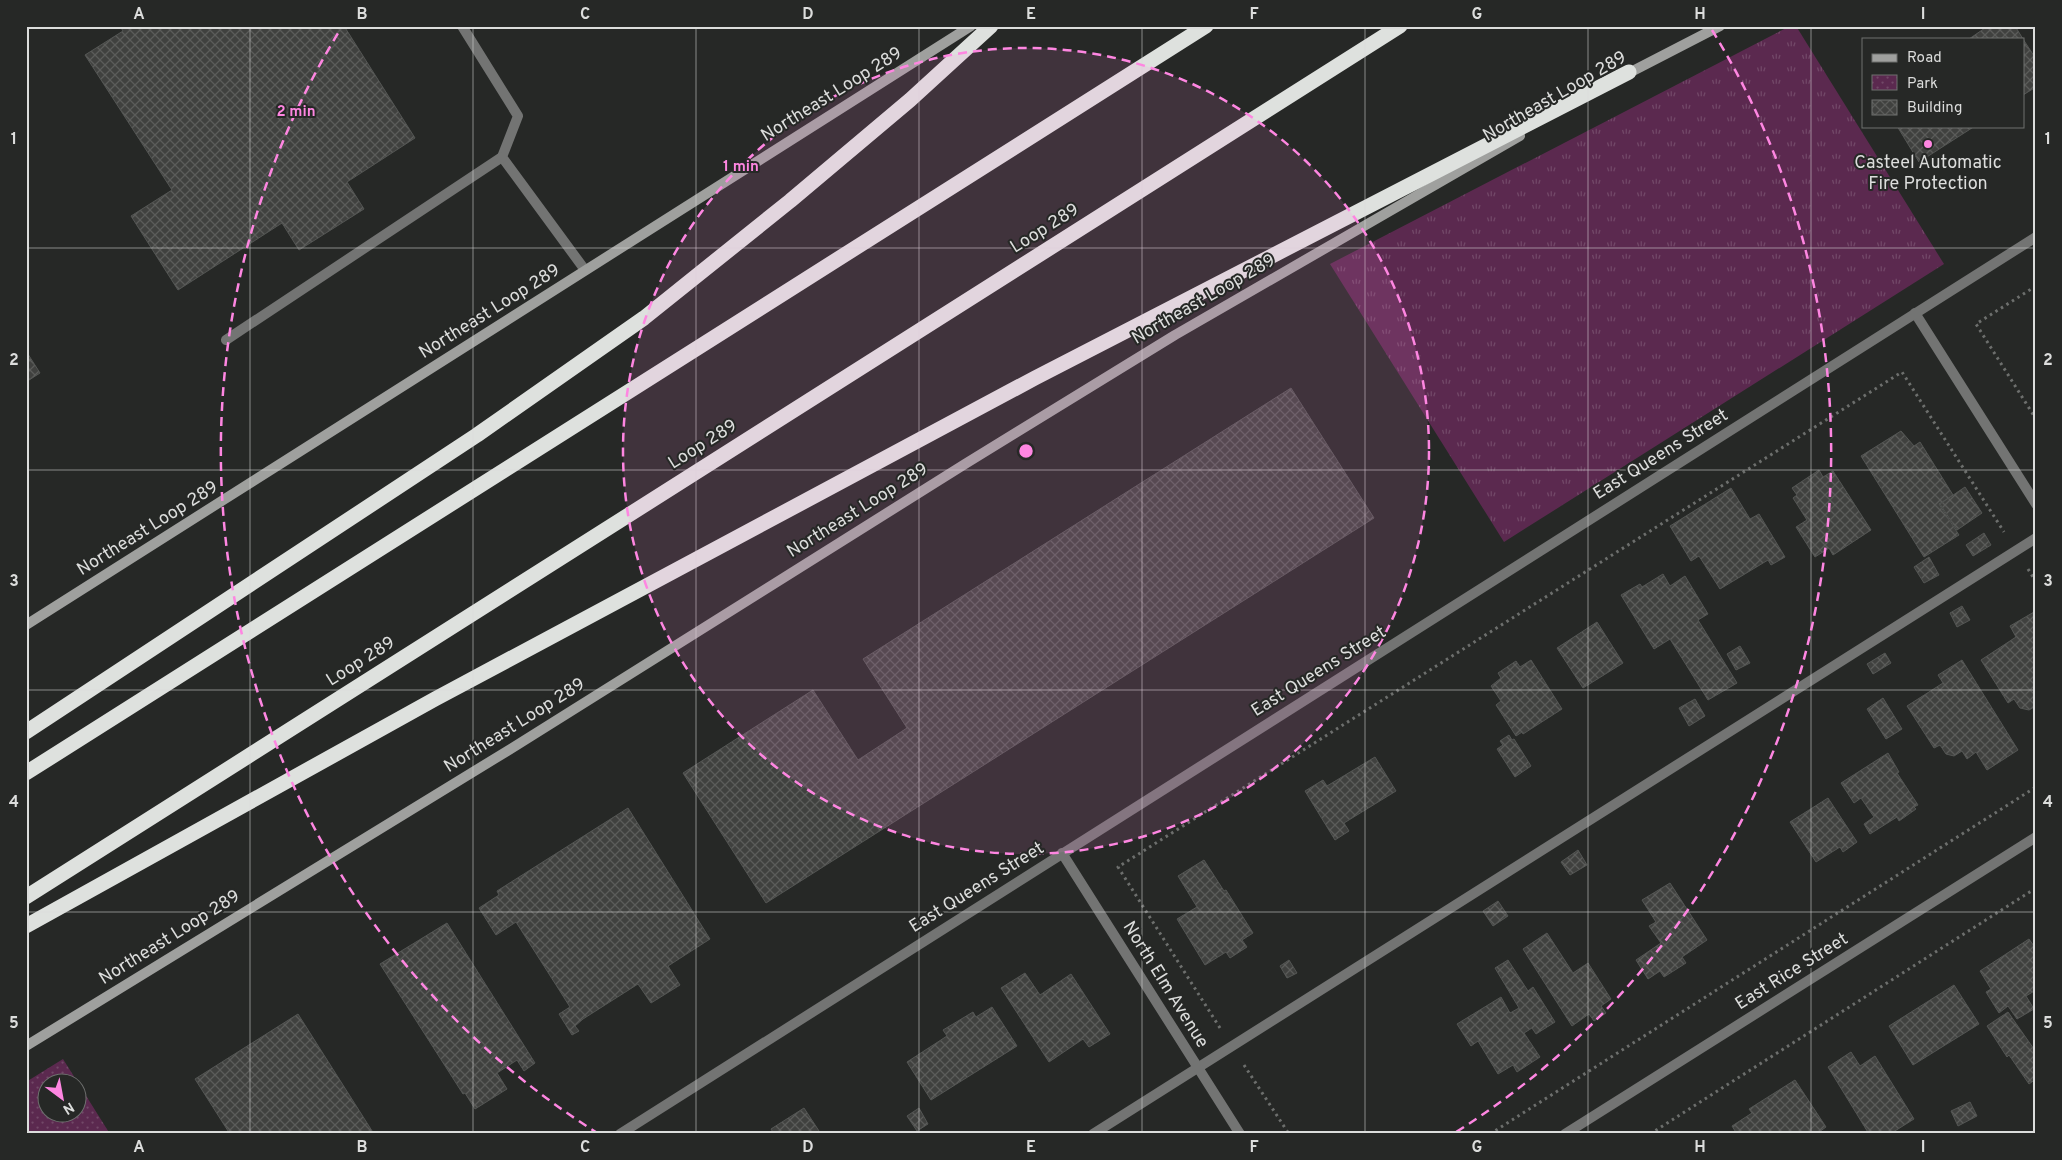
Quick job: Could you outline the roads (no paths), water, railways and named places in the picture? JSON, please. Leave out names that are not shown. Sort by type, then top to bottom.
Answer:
[{"type":"highway","points":[[26,732],[477,435],[644,318],[790,201],[910,100],[991,26]]},
{"type":"highway","points":[[26,773],[1206,26]]},
{"type":"highway","name":"Loop 289","points":[[26,897],[1400,26]]},
{"type":"highway","points":[[26,926],[435,699],[1026,382],[1629,72]]},
{"type":"main road","name":"Northeast Loop 289","points":[[26,625],[971,26]]},
{"type":"main road","name":"Northeast Loop 289","points":[[26,1046],[516,745],[964,464],[1175,335],[1629,72],[1720,26]]},
{"type":"street","points":[[226,340],[502,157],[518,116],[462,26]]},
{"type":"street","points":[[502,157],[585,270]]},
{"type":"street","name":"East Queens Street","points":[[620,1134],[2036,238]]},
{"type":"street","points":[[1915,313],[2036,504]]},
{"type":"street","points":[[1094,1134],[2036,538]]},
{"type":"street","name":"East Rice Street","points":[[1565,1134],[2036,837]]},
{"type":"street","name":"North Elm Avenue","points":[[1062,853],[1240,1134]]},
{"type":"place","name":"Casteel Automatic Fire Protection","points":[[1928,144]]}]
